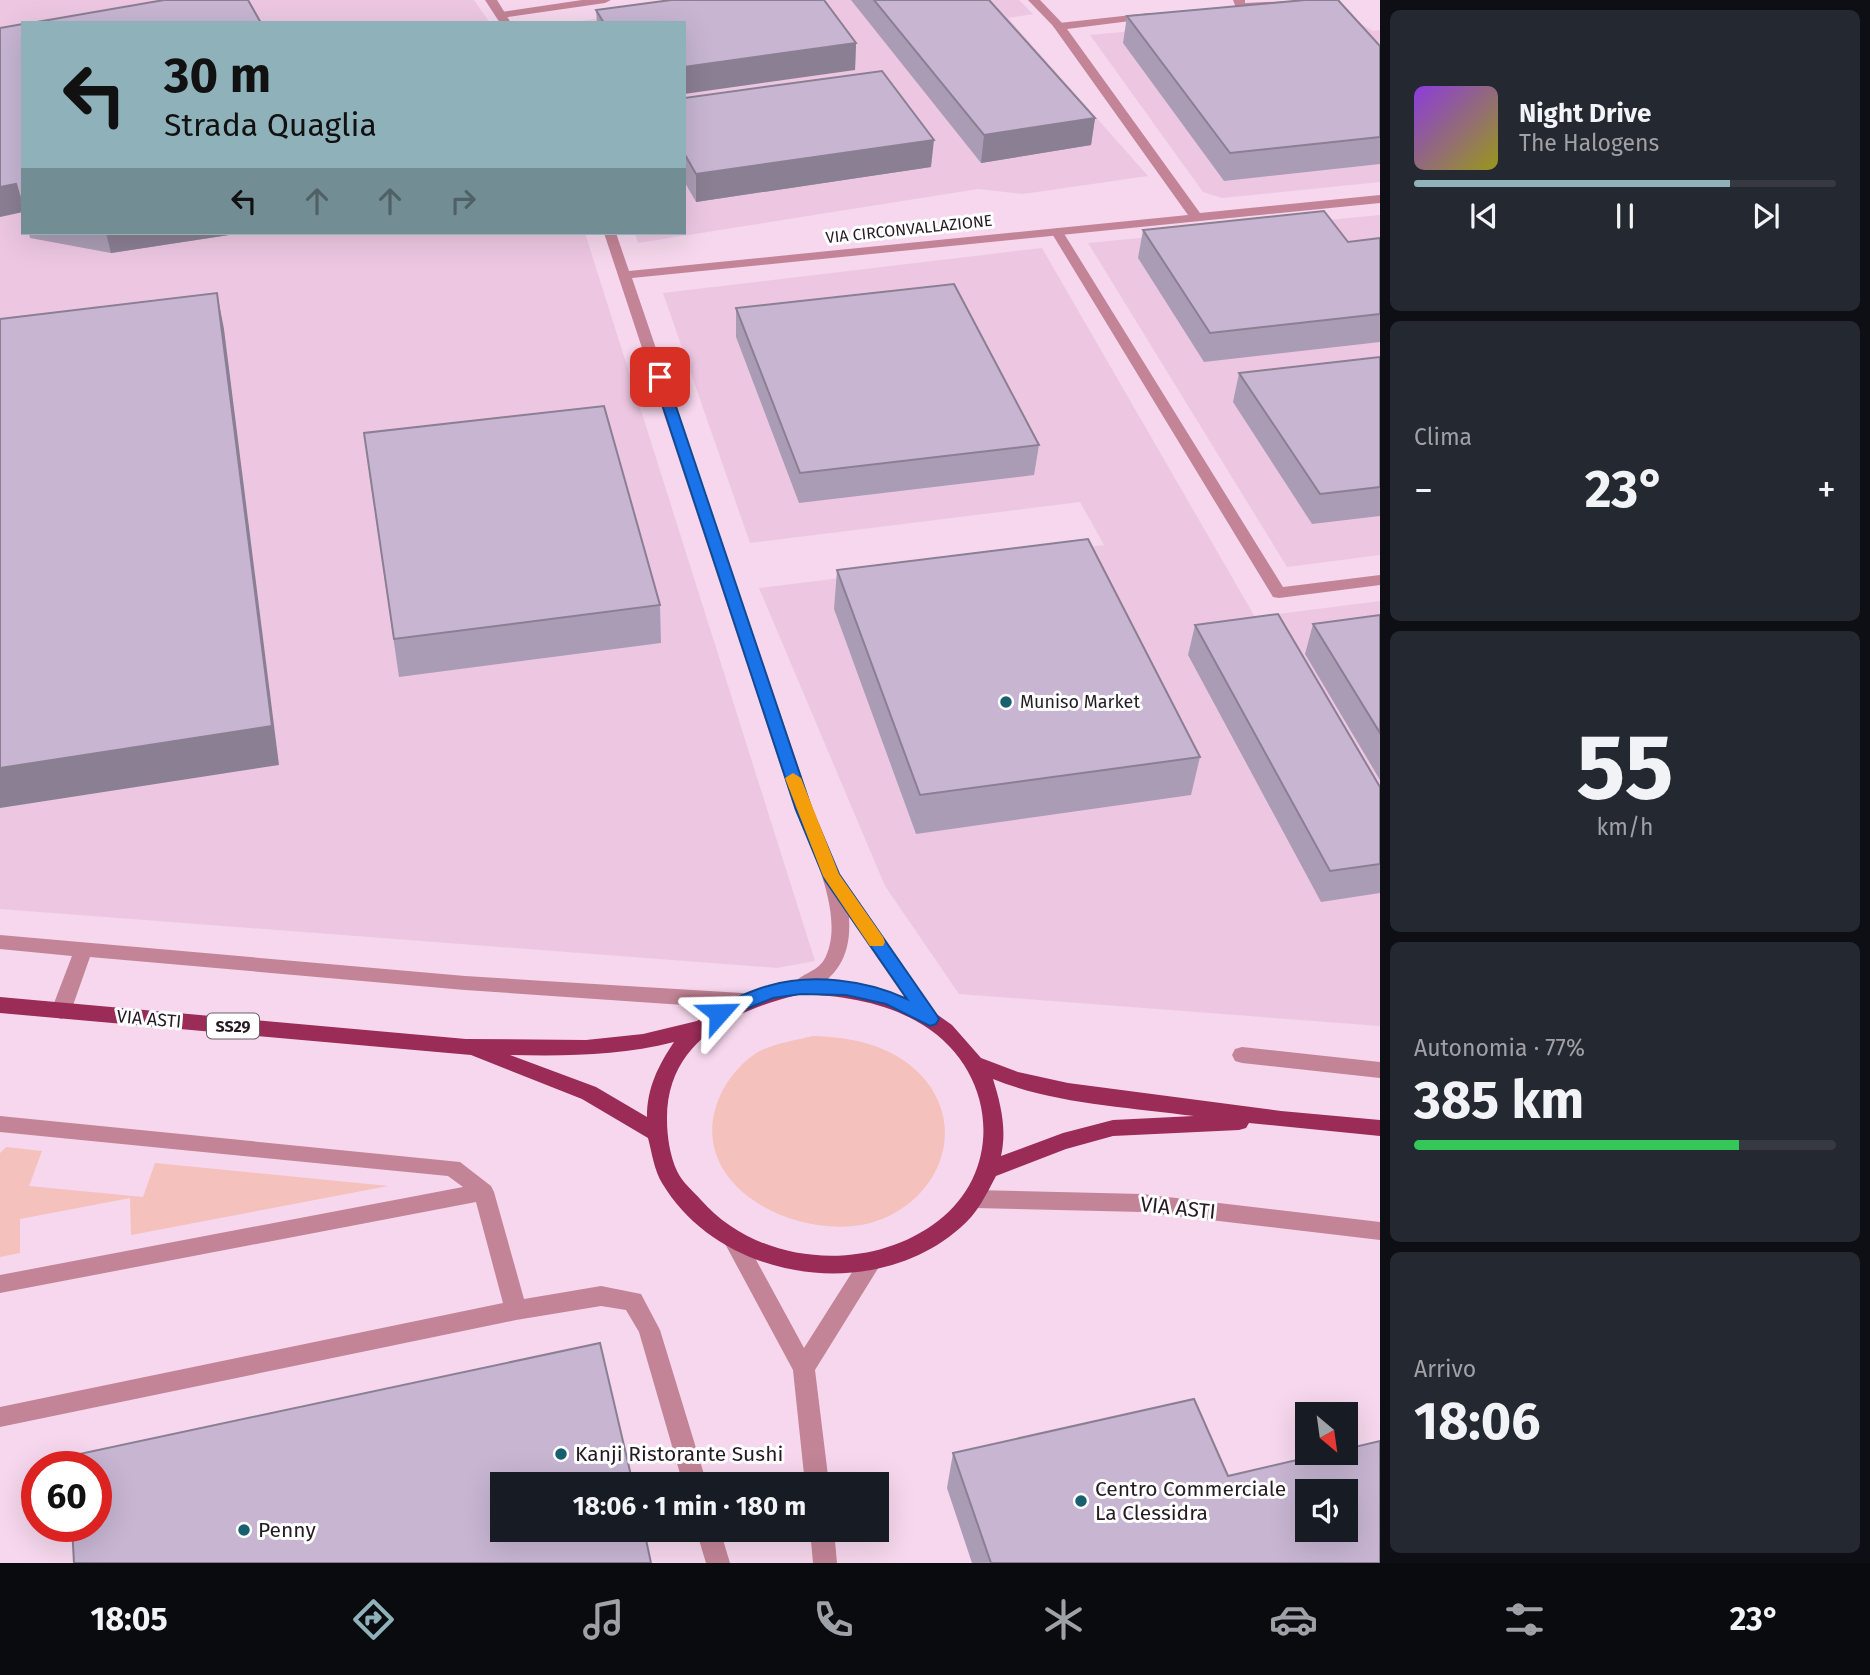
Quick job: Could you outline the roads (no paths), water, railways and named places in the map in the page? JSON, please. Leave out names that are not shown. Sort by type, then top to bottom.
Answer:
[{"type":"main road","points":[[801,987],[857,991],[890,999],[930,1019],[956,1039],[976,1064],[991,1097],[996,1133],[990,1169],[974,1199],[948,1227],[913,1249],[871,1262],[824,1266],[777,1258],[734,1240],[695,1211],[667,1174],[656,1133],[657,1095],[672,1059],[698,1028],[719,1013],[742,1001],[801,987]]},
{"type":"main road","name":"VIA ASTI","points":[[0,1005],[466,1047],[586,1048],[643,1042],[698,1028]]},
{"type":"main road","name":"VIA ASTI","points":[[466,1047],[589,1093],[656,1133]]},
{"type":"main road","points":[[976,1064],[1016,1080],[1068,1091],[1281,1119],[1380,1128]]},
{"type":"main road","points":[[990,1169],[1063,1141],[1114,1128],[1281,1119]]},
{"type":"street","points":[[491,0],[503,19],[605,0]]},
{"type":"street","points":[[1034,0],[1059,26],[1196,217]]},
{"type":"street","points":[[1236,5],[1295,5],[1306,0]]},
{"type":"street","points":[[1059,26],[1159,15]]},
{"type":"street","name":"VIA CIRCONVALLAZIONE","points":[[626,275],[1380,199]]},
{"type":"street","points":[[1057,232],[1279,593],[1380,580]]},
{"type":"street","points":[[611,235],[804,810],[831,876],[841,925],[838,950],[827,970],[801,987]]},
{"type":"street","points":[[831,876],[930,1019]]},
{"type":"street","points":[[0,942],[465,983],[742,1001]]},
{"type":"street","points":[[61,1011],[83,949]]},
{"type":"street","points":[[1242,1055],[1380,1070]]},
{"type":"street","points":[[0,1124],[453,1168],[484,1192],[516,1310]]},
{"type":"street","points":[[0,1284],[484,1192]]},
{"type":"street","name":"VIA ASTI","points":[[974,1199],[1142,1203],[1380,1231]]},
{"type":"street","points":[[734,1240],[804,1368],[816,1472]]},
{"type":"street","points":[[804,1368],[871,1262]]},
{"type":"street","points":[[0,1417],[516,1310],[601,1296],[634,1301],[649,1330],[691,1472]]},
{"type":"street","points":[[712,1542],[718,1563]]},
{"type":"street","points":[[823,1542],[825,1563]]},
{"type":"place","name":"Muniso Market","points":[[1006,702]]},
{"type":"place","name":"Kanji Ristorante Sushi","points":[[561,1454]]},
{"type":"place","name":"Centro Commerciale La Clessidra","points":[[1081,1501]]},
{"type":"place","name":"Penny","points":[[244,1530]]}]
